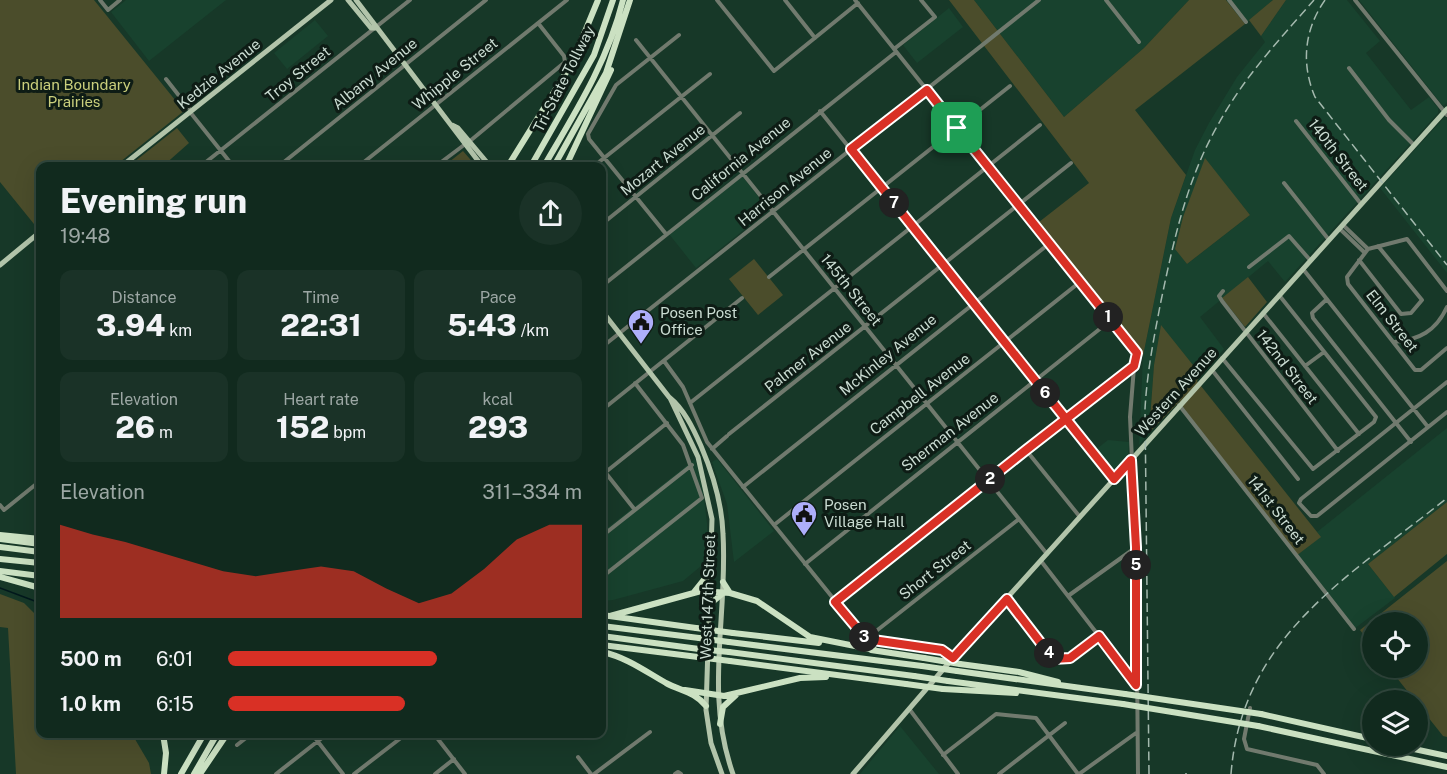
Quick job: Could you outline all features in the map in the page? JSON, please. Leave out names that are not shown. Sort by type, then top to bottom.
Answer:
[{"type":"highway","points":[[510,162],[572,63],[598,0]]},
{"type":"highway","name":"Tri-State Tollway","points":[[533,162],[594,55],[613,0]]},
{"type":"highway","name":"Tri-State Tollway","points":[[546,162],[602,62],[617,25],[623,0]]},
{"type":"highway","points":[[556,162],[606,73],[630,0]]},
{"type":"highway","points":[[568,162],[608,77],[622,39],[622,29]]},
{"type":"highway","points":[[0,537],[36,539]]},
{"type":"highway","points":[[0,537],[36,543]]},
{"type":"highway","points":[[0,547],[36,552]]},
{"type":"highway","points":[[694,592],[706,577],[712,556]]},
{"type":"highway","points":[[0,559],[36,564]]},
{"type":"highway","points":[[0,571],[36,576]]},
{"type":"highway","points":[[0,577],[36,587]]},
{"type":"highway","points":[[723,582],[726,593]]},
{"type":"highway","points":[[610,616],[694,592],[726,593],[757,601],[810,637],[874,650]]},
{"type":"highway","points":[[710,604],[726,593]]},
{"type":"highway","points":[[606,616],[874,650],[1019,672],[1053,680],[1064,686]]},
{"type":"highway","points":[[606,626],[1125,694],[1261,714],[1362,737]]},
{"type":"highway","points":[[606,637],[1123,704],[1258,726],[1447,767]]},
{"type":"highway","points":[[606,646],[943,689],[1034,692]]},
{"type":"highway","points":[[606,653],[626,659],[668,684],[700,697],[706,706]]},
{"type":"highway","points":[[685,690],[717,695],[738,694],[800,678],[841,676]]},
{"type":"highway","points":[[720,724],[723,707],[738,694]]},
{"type":"highway","points":[[164,738],[166,753],[164,774]]},
{"type":"highway","points":[[181,774],[202,738]]},
{"type":"highway","points":[[194,774],[215,738]]},
{"type":"highway","points":[[200,774],[224,738]]},
{"type":"highway","points":[[1428,752],[1447,756]]},
{"type":"main road","name":"Kedzie Avenue","points":[[127,162],[330,0]]},
{"type":"main road","points":[[348,0],[371,28],[375,28]]},
{"type":"main road","points":[[356,0],[464,145],[483,162]]},
{"type":"main road","name":"Western Avenue","points":[[854,774],[953,658],[1179,405],[1446,112]]},
{"type":"main road","points":[[450,124],[458,128],[485,162]]},
{"type":"main road","points":[[0,265],[36,236]]},
{"type":"main road","name":"West 147th Street","points":[[606,316],[669,397],[690,436],[704,477],[712,519],[706,706],[711,743],[722,774]]},
{"type":"main road","name":"West 147th Street","points":[[669,397],[679,405],[696,435],[716,489],[723,532],[723,582]]},
{"type":"main road","name":"West 147th Street","points":[[726,593],[717,695],[720,724],[732,774]]},
{"type":"street","points":[[100,0],[108,10],[120,0]]},
{"type":"street","name":"Troy Street","points":[[206,162],[410,0]]},
{"type":"street","name":"Albany Avenue","points":[[284,162],[486,0]]},
{"type":"street","name":"Whipple Street","points":[[364,162],[567,0]]},
{"type":"street","points":[[717,0],[774,71],[857,2],[1137,353],[1130,417],[1136,547],[1138,774]]},
{"type":"street","points":[[785,0],[815,38]]},
{"type":"street","name":"California Avenue","points":[[606,283],[935,17],[921,0]]},
{"type":"street","name":"Harrison Avenue","points":[[606,344],[1039,0]]},
{"type":"street","points":[[1106,0],[1139,42]]},
{"type":"street","points":[[1229,0],[1246,22]]},
{"type":"street","points":[[1355,0],[1446,112]]},
{"type":"street","points":[[470,141],[563,66],[564,56],[538,23]]},
{"type":"street","points":[[666,234],[589,139],[588,134],[611,91],[680,35]]},
{"type":"street","name":"145th Street","points":[[636,40],[1047,554]]},
{"type":"street","points":[[1349,68],[1379,108],[1414,145]]},
{"type":"street","points":[[599,162],[710,74]]},
{"type":"street","points":[[166,79],[230,162]]},
{"type":"street","points":[[769,277],[1010,86]]},
{"type":"street","points":[[820,111],[1114,479]]},
{"type":"street","name":"Mozart Avenue","points":[[606,221],[740,113]]},
{"type":"street","name":"140th Street","points":[[1296,121],[1361,204]]},
{"type":"street","points":[[690,403],[1040,125]]},
{"type":"street","points":[[441,162],[464,145]]},
{"type":"street","name":"Palmer Avenue","points":[[712,449],[1071,163]]},
{"type":"street","points":[[1284,183],[1329,240]]},
{"type":"street","points":[[1341,226],[1366,251]]},
{"type":"street","points":[[1249,267],[1289,236],[1311,261]]},
{"type":"street","points":[[1378,246],[1422,300],[1411,313],[1401,314],[1359,260],[1366,251],[1378,246],[1407,239],[1447,291]]},
{"type":"street","name":"McKinley Avenue","points":[[743,487],[1050,243]]},
{"type":"street","name":"Elm Street","points":[[1359,260],[1347,277],[1348,284],[1418,371],[1447,348]]},
{"type":"street","points":[[1303,268],[1428,427]]},
{"type":"street","name":"Campbell Avenue","points":[[774,525],[1080,282]]},
{"type":"street","name":"142nd Street","points":[[1223,291],[1219,296],[1338,451]]},
{"type":"street","points":[[1222,358],[1311,468],[1315,469],[1338,451],[1376,417],[1279,295]]},
{"type":"street","points":[[606,407],[742,298]]},
{"type":"street","points":[[1328,299],[1312,313],[1313,318],[1411,442]]},
{"type":"street","points":[[1393,342],[1421,337],[1441,320],[1447,307]]},
{"type":"street","points":[[1263,313],[1359,434]]},
{"type":"street","name":"Sherman Avenue","points":[[805,564],[1111,320]]},
{"type":"street","points":[[1305,366],[1324,352]]},
{"type":"street","points":[[664,361],[683,387],[712,449],[866,639],[942,650],[953,658]]},
{"type":"street","points":[[835,602],[1134,366]]},
{"type":"street","points":[[1212,370],[1298,479]]},
{"type":"street","points":[[1447,382],[1301,499],[1299,503],[1311,516],[1317,516],[1447,412]]},
{"type":"street","points":[[606,574],[702,498],[683,445],[635,383]]},
{"type":"street","name":"141st Street","points":[[1179,405],[1354,629]]},
{"type":"street","points":[[606,472],[667,423]]},
{"type":"street","points":[[1026,450],[1080,517]]},
{"type":"street","points":[[606,533],[692,465]]},
{"type":"street","points":[[606,477],[635,510]]},
{"type":"street","points":[[0,505],[4,510],[36,485]]},
{"type":"street","name":"Short Street","points":[[866,639],[1019,519]]},
{"type":"street","points":[[1068,596],[1136,547]]},
{"type":"street","points":[[1041,561],[1136,685]]},
{"type":"street","points":[[1007,599],[1053,659],[1070,658],[1099,636]]},
{"type":"street","points":[[1250,708],[1244,739],[1247,749],[1317,765],[1323,774]]},
{"type":"street","points":[[909,710],[958,774]]},
{"type":"street","points":[[943,754],[996,714],[1036,718],[1078,774],[1137,732]]},
{"type":"street","points":[[999,774],[1065,723]]},
{"type":"street","points":[[578,757],[593,774],[650,732]]},
{"type":"street","points":[[237,745],[246,738]]},
{"type":"street","points":[[315,738],[343,774]]},
{"type":"street","points":[[276,774],[322,738]]},
{"type":"street","points":[[354,774],[401,738]]},
{"type":"street","points":[[437,738],[465,774]]},
{"type":"street","points":[[435,774],[454,759]]},
{"type":"shaded area","points":[[126,0],[226,0],[149,61],[111,12]]},
{"type":"shaded area","points":[[974,0],[1189,0],[1144,48],[1064,117]]},
{"type":"shaded area","points":[[1226,0],[1273,0],[1245,24]]},
{"type":"shaded area","points":[[1286,0],[1347,0],[1380,41],[1366,53],[1411,110],[1429,97],[1438,108],[1438,113],[1285,282],[1268,261],[1200,317],[1224,349],[1201,375],[1161,326],[1154,365],[1149,433],[1139,445],[1143,356],[1171,218],[1195,150],[1237,77],[1265,42],[1261,36]],"holes":[[[1205,160],[1250,215],[1187,264],[1175,248],[1183,217]]]},
{"type":"shaded area","points":[[1359,0],[1447,0],[1447,102],[1443,106]]},
{"type":"shaded area","points":[[949,8],[963,27],[917,63],[903,45]]},
{"type":"shaded area","points":[[315,20],[328,36],[287,69],[274,53]]},
{"type":"shaded area","points":[[1442,120],[1447,120],[1447,273],[1380,188]]},
{"type":"shaded area","points":[[742,176],[769,210],[696,268],[669,234]]},
{"type":"shaded area","points":[[1447,428],[1447,502],[1368,564],[1395,598],[1376,612],[1362,612],[1362,623],[1354,629],[1296,556],[1320,537],[1317,532]]},
{"type":"shaded area","points":[[1108,440],[1129,442],[1128,457],[1113,474],[1094,451]]},
{"type":"shaded area","points":[[695,459],[702,482],[707,523],[707,561],[683,581],[606,601],[606,529]]},
{"type":"shaded area","points":[[717,459],[774,531],[734,562],[727,504],[712,462]]},
{"type":"shaded area","points":[[900,726],[939,774],[860,774]]},
{"type":"green space","name":"Indian Boundary Prairies","points":[[0,0],[94,0],[184,111],[120,162],[36,162],[36,227],[0,182]]},
{"type":"green space","points":[[949,0],[974,0],[1064,117],[1144,48],[1189,0],[1226,0],[1245,24],[1135,110],[1186,175],[1171,218],[1143,356],[1039,222],[1089,183]]},
{"type":"green space","points":[[1273,0],[1286,0],[1261,36],[1249,20]]},
{"type":"green space","points":[[177,128],[189,143],[168,162],[134,162]]},
{"type":"green space","points":[[463,151],[473,162],[449,162]]},
{"type":"green space","points":[[1205,158],[1250,215],[1187,264],[1175,249],[1183,217]]},
{"type":"green space","points":[[754,259],[783,295],[758,315],[729,279]]},
{"type":"green space","points":[[1248,277],[1267,302],[1245,327],[1222,298]]},
{"type":"green space","points":[[1161,325],[1201,375],[1197,381],[1321,537],[1296,556],[1179,405],[1180,401],[1149,433],[1154,365]]},
{"type":"green space","points":[[1447,502],[1447,554],[1394,597],[1368,564]]},
{"type":"green space","points":[[1447,561],[1447,737],[1443,736],[1428,717],[1428,690],[1406,690],[1397,678],[1428,678],[1428,612],[1383,612]]},
{"type":"green space","points":[[0,594],[24,603],[36,615],[36,738],[134,738],[149,763],[151,774],[16,774],[8,628],[0,627]]},
{"type":"waterway","points":[[0,588],[36,602]]},
{"type":"railway","points":[[1149,774],[1145,409],[1158,314],[1183,209],[1208,144],[1229,106],[1251,74],[1314,0]]},
{"type":"railway","points":[[1325,0],[1313,23],[1307,47],[1306,60],[1315,97],[1447,265]]},
{"type":"railway","points":[[1231,774],[1239,725],[1256,683],[1278,646],[1338,583],[1447,498]]},
{"type":"place","name":"Posen Post Office","points":[[641,345]]},
{"type":"place","name":"Posen Village Hall","points":[[804,537]]},
{"type":"route","points":[[957,128],[927,90],[851,149],[1066,419],[1080,438],[1114,479],[1131,460],[1136,547],[1136,685],[1099,636],[1066,660],[1053,659],[1007,599],[953,658],[942,650],[874,642],[866,639],[835,602],[1046,434],[1066,419],[1134,366],[1137,353],[957,128]]}]
